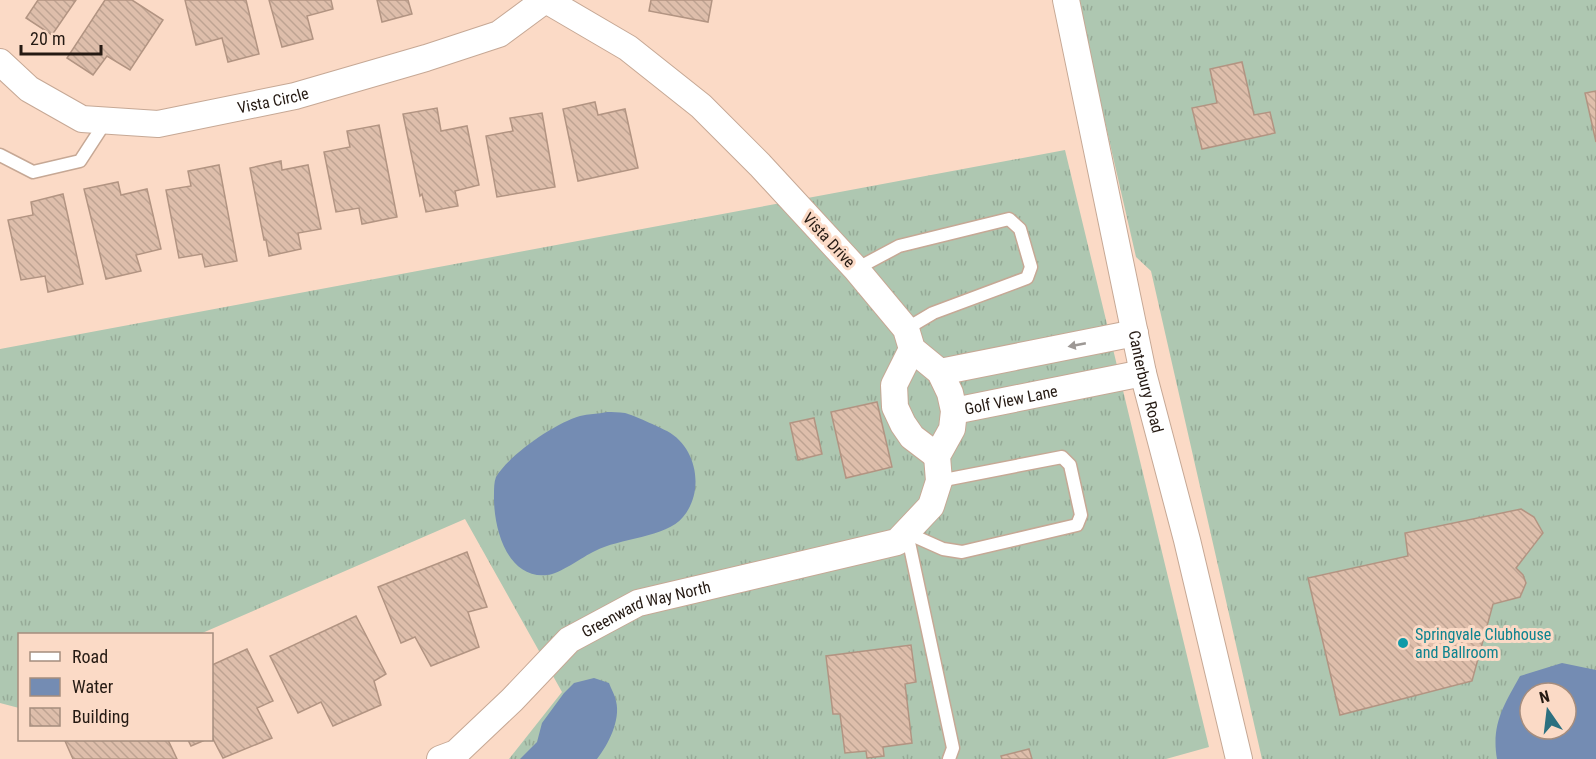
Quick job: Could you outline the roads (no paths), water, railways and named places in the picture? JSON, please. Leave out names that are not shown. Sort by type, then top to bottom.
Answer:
[{"type":"street","name":"Vista Circle","points":[[0,62],[29,88],[82,118],[158,124],[296,96],[426,58],[499,34],[546,0]]},
{"type":"street","name":"Vista Drive","points":[[546,0],[628,48],[701,106],[760,165],[856,270],[909,339],[940,372]]},
{"type":"street","name":"Canterbury Road","points":[[1066,0],[1143,373],[1187,540],[1239,759]]},
{"type":"street","points":[[954,411],[950,393],[940,372],[1135,333]]},
{"type":"street","points":[[909,339],[894,385],[895,407],[912,437],[938,468]]},
{"type":"street","name":"Golf View Lane","points":[[902,538],[931,506],[938,468],[952,429],[954,411],[1143,373]]},
{"type":"street","name":"Greenward Way North","points":[[440,759],[456,753],[512,700],[569,640],[638,603],[902,538]]},
{"type":"lane","points":[[0,155],[33,172],[80,161],[107,120]]},
{"type":"lane","points":[[856,270],[899,246],[1009,219],[1020,229],[1031,267],[1027,278],[933,313],[909,339]]},
{"type":"lane","points":[[938,468],[1062,457],[1070,465],[1081,515],[1077,525],[962,552],[902,538],[953,748],[949,759]]},
{"type":"water","points":[[607,412],[629,414],[677,438],[691,458],[695,470],[696,483],[690,506],[683,517],[665,529],[605,547],[552,574],[533,574],[521,569],[505,548],[496,521],[494,488],[496,477],[511,459],[558,425],[580,416]]},
{"type":"water","points":[[1562,663],[1596,670],[1596,759],[1497,759],[1497,725],[1520,676]]},
{"type":"water","points":[[594,678],[609,683],[617,708],[612,732],[597,759],[520,759],[537,742],[542,723],[564,693],[574,683]]},
{"type":"place","name":"Springvale Clubhouse and Ballroom","points":[[1403,643]]}]
